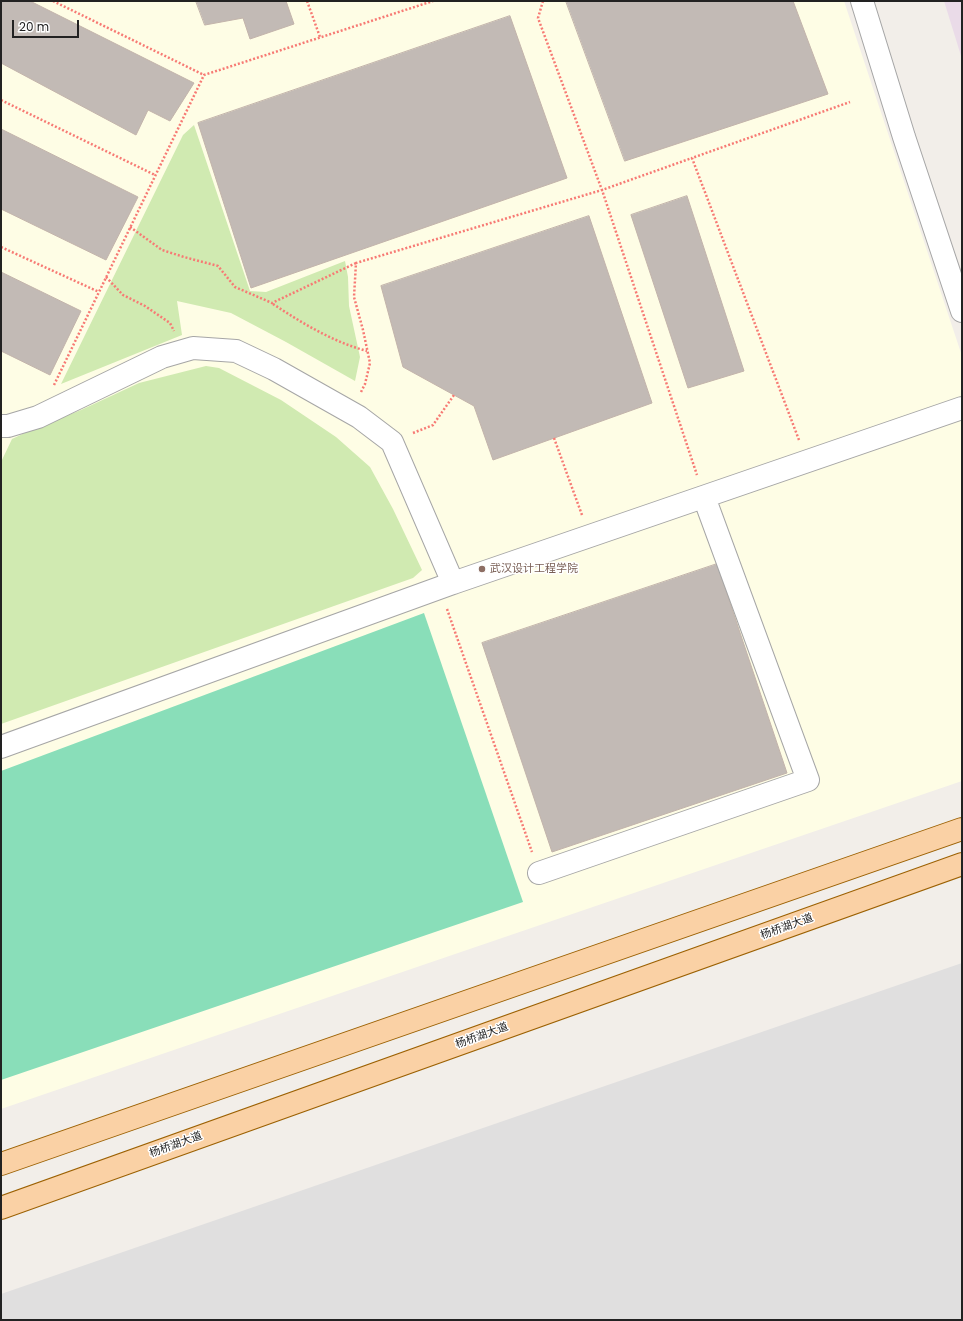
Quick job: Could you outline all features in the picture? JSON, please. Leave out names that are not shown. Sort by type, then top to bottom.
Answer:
[{"type":"main road","points":[[1,1164],[962,829]]},
{"type":"main road","name":"杨桥湖大道","points":[[1,1208],[962,864]]},
{"type":"street","points":[[862,1],[904,137],[962,311]]},
{"type":"street","points":[[1,426],[8,426],[38,416],[155,360],[184,350],[193,348],[236,351],[274,369],[359,417],[392,442],[446,585]]},
{"type":"street","points":[[1,747],[446,585],[962,408]]},
{"type":"street","points":[[539,873],[808,780],[704,497]]},
{"type":"path","points":[[54,1],[204,75],[434,1]]},
{"type":"path","points":[[307,1],[320,38]]},
{"type":"path","points":[[543,1],[538,18],[602,190],[704,497]]},
{"type":"path","points":[[38,416],[204,75]]},
{"type":"path","points":[[1,100],[155,175]]},
{"type":"path","points":[[272,303],[356,263],[602,190],[850,102]]},
{"type":"path","points":[[692,158],[807,461]]},
{"type":"path","points":[[130,227],[162,250],[218,266],[235,287],[272,303],[301,323],[352,347],[367,351]]},
{"type":"path","points":[[1,247],[99,292]]},
{"type":"path","points":[[350,412],[365,384],[370,363],[364,330],[354,297],[356,263]]},
{"type":"path","points":[[106,277],[123,295],[145,306],[170,323],[184,350]]},
{"type":"path","points":[[392,442],[433,425],[454,395]]},
{"type":"path","points":[[554,438],[590,536]]},
{"type":"path","points":[[446,585],[539,873]]},
{"type":"shaded area","name":"武汉设计工程学院","points":[[1,1],[844,1],[962,356],[962,781],[1,1109]]},
{"type":"shaded area","points":[[944,1],[962,1],[962,59]]},
{"type":"shaded area","points":[[962,963],[962,1320],[1,1320],[1,1294]]},
{"type":"green space","points":[[194,125],[250,291],[266,292],[345,261],[348,277],[349,306],[360,357],[355,381],[231,313],[177,301],[182,335],[61,384],[183,135]]},
{"type":"green space","points":[[206,366],[219,368],[281,400],[336,437],[370,467],[393,509],[422,570],[413,578],[1,724],[1,462],[12,439],[81,410],[139,383]]},
{"type":"green space","points":[[424,613],[523,902],[1,1080],[1,771]]},
{"type":"building","points":[[1,1],[30,1],[194,83],[170,121],[148,110],[136,135],[1,63]]},
{"type":"building","points":[[196,1],[286,1],[294,24],[250,39],[243,18],[205,25]]},
{"type":"building","points":[[566,1],[793,1],[828,94],[625,161]]},
{"type":"building","points":[[510,16],[567,178],[251,288],[198,123]]},
{"type":"building","points":[[1,129],[138,197],[106,260],[1,209]]},
{"type":"building","points":[[687,196],[744,371],[688,388],[631,215]]},
{"type":"building","points":[[589,216],[652,403],[493,460],[474,406],[403,367],[381,286]]},
{"type":"building","points":[[1,272],[81,311],[50,375],[1,351]]},
{"type":"building","points":[[717,564],[787,773],[552,852],[482,643]]},
{"type":"place","name":"武汉设计工程学院","points":[[482,569]]}]
